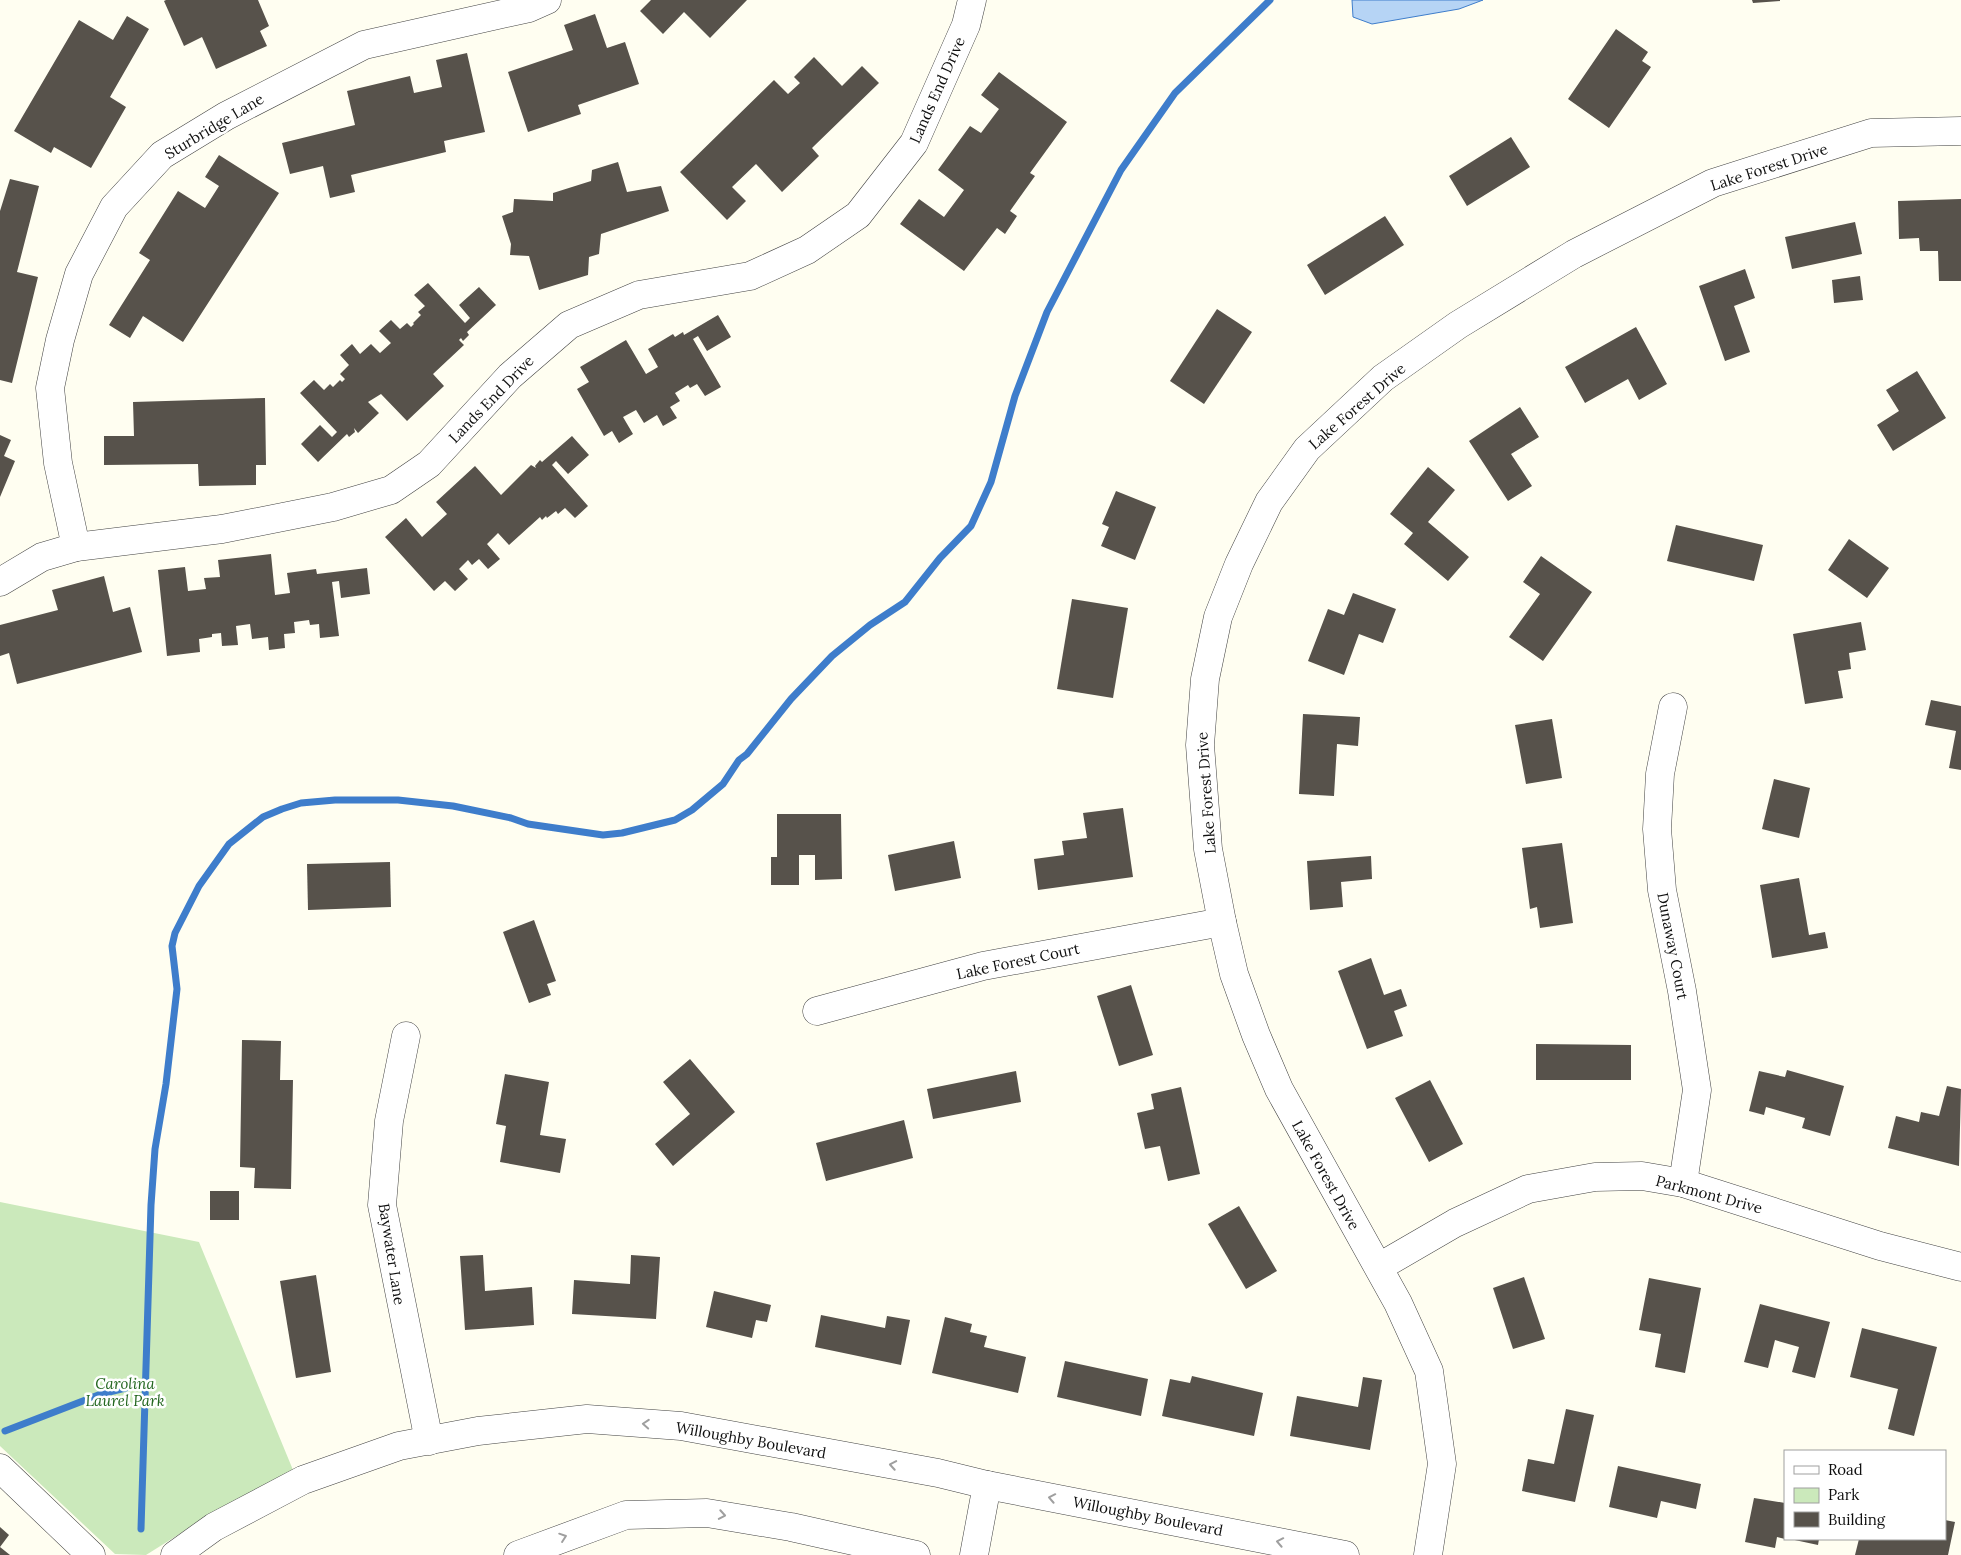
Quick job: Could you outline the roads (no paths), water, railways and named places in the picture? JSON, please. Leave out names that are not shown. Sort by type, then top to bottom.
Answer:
[{"type":"street","name":"Sturbridge Lane","points":[[76,547],[58,463],[50,388],[60,340],[79,274],[114,207],[162,155],[226,116],[364,45],[530,8],[547,0]]},
{"type":"street","name":"Lands End Drive","points":[[76,547],[222,529],[333,507],[392,490],[429,464],[510,376],[569,325],[639,295],[750,276],[807,250],[858,215],[914,144],[966,25],[972,0]]},
{"type":"street","name":"Lake Forest Drive","points":[[1428,1555],[1442,1464],[1429,1371],[1379,1267],[1279,1089],[1256,1035],[1234,974],[1222,922],[1208,849],[1200,745],[1205,679],[1218,617],[1239,564],[1269,502],[1307,449],[1383,378],[1458,325],[1574,254],[1713,183],[1872,133],[1961,131]]},
{"type":"street","points":[[0,582],[42,557],[76,547]]},
{"type":"street","name":"Dunaway Court","points":[[1673,707],[1660,774],[1657,830],[1662,890],[1682,991],[1697,1090],[1682,1183]]},
{"type":"street","name":"Lake Forest Court","points":[[817,1011],[983,966],[1222,922]]},
{"type":"street","name":"Baywater Lane","points":[[406,1036],[389,1121],[382,1205],[429,1441]]},
{"type":"street","name":"Parkmont Drive","points":[[1379,1267],[1455,1223],[1528,1189],[1595,1177],[1642,1176],[1682,1183],[1880,1246],[1961,1268]]},
{"type":"street","name":"Willoughby Boulevard","points":[[175,1555],[214,1527],[303,1480],[399,1446],[478,1432],[587,1419],[681,1426],[890,1464],[987,1485],[1345,1555]]},
{"type":"street","points":[[0,1468],[92,1555]]},
{"type":"street","points":[[974,1555],[987,1485]]},
{"type":"street","points":[[518,1555],[626,1515],[707,1513],[791,1527],[916,1555]]},
{"type":"water","points":[[1352,0],[1483,0],[1459,9],[1372,24],[1353,17]]},
{"type":"waterway","points":[[141,1529],[151,1205],[155,1149],[166,1084],[177,989],[172,946],[175,933],[199,886],[229,844],[263,817],[282,809],[301,803],[335,800],[398,800],[453,806],[511,818],[528,824],[603,835],[622,833],[675,820],[692,810],[723,784],[739,760],[747,754],[791,699],[832,656],[870,625],[905,602],[940,558],[971,526],[991,482],[1015,396],[1047,312],[1121,170],[1175,93],[1270,0]]},
{"type":"waterway","points":[[5,1431],[101,1394],[146,1383]]},
{"type":"park label","name":"Carolina Laurel Park","points":[[125,1392]]}]
